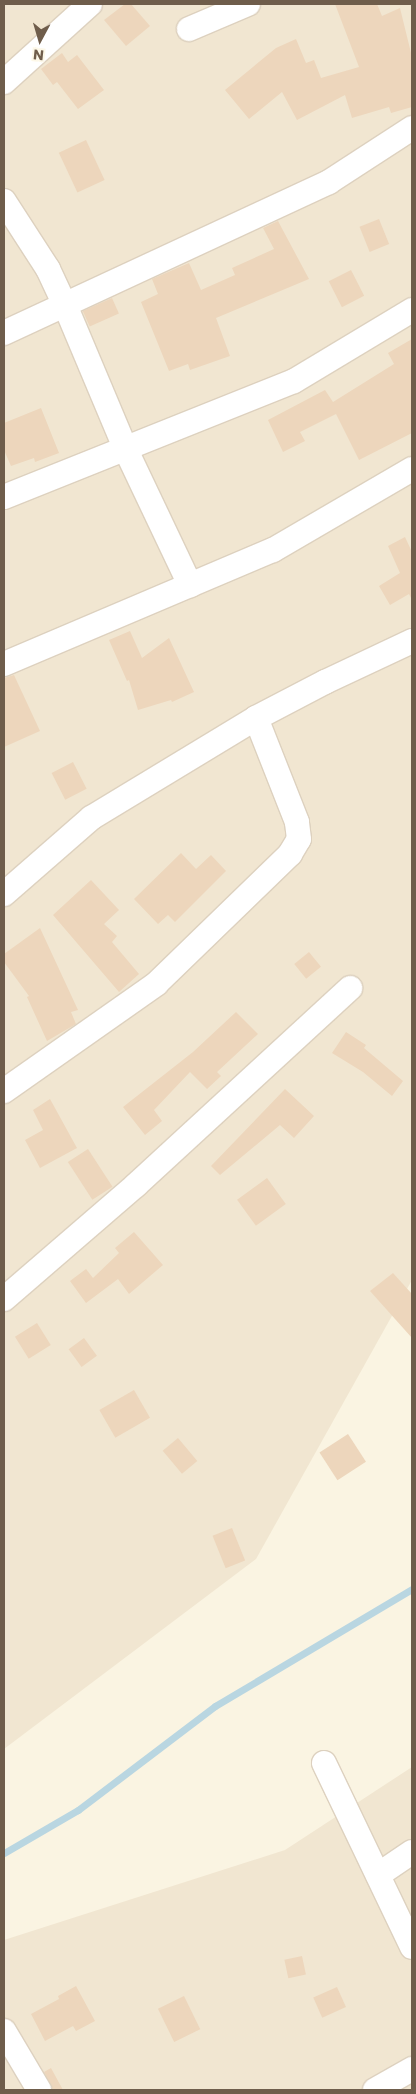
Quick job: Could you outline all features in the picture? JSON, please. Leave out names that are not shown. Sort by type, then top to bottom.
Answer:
[{"type":"street","points":[[4,82],[90,4]]},
{"type":"street","points":[[189,29],[248,4]]},
{"type":"street","points":[[4,333],[329,182],[412,128]]},
{"type":"street","points":[[4,202],[48,269],[125,448],[190,585]]},
{"type":"street","points":[[4,496],[294,381],[412,310]]},
{"type":"street","points":[[4,664],[273,550],[412,469]]},
{"type":"street","points":[[4,894],[91,818],[256,718],[325,682],[412,641]]},
{"type":"street","points":[[4,1091],[156,984],[290,854],[299,839],[297,822],[256,718]]},
{"type":"street","points":[[4,1299],[136,1185],[350,988]]},
{"type":"street","points":[[324,1763],[412,1947]]},
{"type":"street","points":[[378,1875],[412,1852]]},
{"type":"street","points":[[4,2031],[39,2090]]},
{"type":"street","points":[[375,2090],[412,2069]]},
{"type":"shaded area","points":[[4,4],[412,4],[412,1280],[256,1559],[4,1749]]},
{"type":"shaded area","points":[[412,1767],[412,2090],[4,2090],[4,1940],[285,1850]]},
{"type":"building","points":[[125,4],[131,4],[150,26],[126,46],[104,20]]},
{"type":"building","points":[[335,4],[377,4],[382,16],[400,8],[412,57],[412,107],[391,113],[389,107],[352,118],[345,95],[297,120],[282,92],[249,119],[225,90],[276,48],[296,39],[306,63],[314,60],[321,78],[359,67]]},
{"type":"building","points":[[62,53],[68,62],[77,55],[104,90],[78,109],[57,82],[53,85],[41,69]]},
{"type":"building","points":[[86,140],[105,180],[77,193],[59,153]]},
{"type":"building","points":[[379,219],[389,244],[370,252],[360,227]]},
{"type":"building","points":[[278,221],[309,279],[216,318],[230,356],[190,370],[188,364],[169,371],[141,302],[158,294],[152,279],[189,263],[201,290],[235,275],[232,268],[274,249],[263,228]]},
{"type":"building","points":[[351,270],[364,296],[342,307],[329,281]]},
{"type":"building","points":[[112,298],[119,314],[90,327],[83,311]]},
{"type":"building","points":[[412,339],[412,433],[359,460],[336,414],[300,432],[305,441],[283,452],[268,420],[325,390],[333,402],[394,364],[388,353]]},
{"type":"building","points":[[41,408],[59,453],[35,462],[34,458],[11,466],[4,450],[4,423]]},
{"type":"building","points":[[405,537],[412,552],[412,600],[409,594],[390,605],[379,586],[400,573],[388,546]]},
{"type":"building","points":[[130,631],[142,658],[169,638],[194,692],[172,702],[171,700],[138,710],[129,680],[127,681],[109,640]]},
{"type":"building","points":[[14,675],[40,731],[4,747],[4,678]]},
{"type":"building","points":[[73,762],[87,789],[65,800],[52,773]]},
{"type":"building","points":[[181,853],[196,869],[211,855],[226,871],[175,922],[168,915],[158,924],[134,899]]},
{"type":"building","points":[[91,880],[119,910],[104,924],[117,936],[112,942],[139,974],[119,992],[53,915]]},
{"type":"building","points":[[40,928],[78,1010],[71,1012],[76,1024],[47,1041],[27,997],[29,996],[4,962],[4,954]]},
{"type":"building","points":[[309,952],[321,967],[306,979],[294,964]]},
{"type":"building","points":[[236,1012],[258,1034],[217,1072],[221,1076],[207,1089],[190,1072],[154,1110],[162,1121],[145,1135],[123,1107],[193,1052]]},
{"type":"building","points":[[346,1032],[366,1045],[364,1048],[403,1081],[392,1096],[363,1072],[332,1053]]},
{"type":"building","points":[[285,1089],[314,1116],[294,1138],[280,1125],[220,1175],[211,1166]]},
{"type":"building","points":[[50,1099],[77,1148],[40,1168],[25,1140],[43,1130],[33,1110]]},
{"type":"building","points":[[88,1149],[113,1187],[92,1200],[68,1162]]},
{"type":"building","points":[[267,1178],[286,1204],[256,1226],[237,1200]]},
{"type":"building","points":[[134,1232],[163,1265],[129,1294],[118,1279],[86,1303],[70,1281],[86,1269],[93,1278],[119,1253],[115,1248]]},
{"type":"building","points":[[393,1273],[412,1294],[412,1338],[370,1291]]},
{"type":"building","points":[[37,1323],[51,1345],[29,1359],[15,1337]]},
{"type":"building","points":[[84,1338],[97,1356],[82,1367],[69,1349]]},
{"type":"building","points":[[134,1390],[150,1418],[115,1438],[99,1410]]},
{"type":"building","points":[[348,1434],[366,1462],[337,1480],[319,1453]]},
{"type":"building","points":[[178,1438],[197,1461],[182,1474],[163,1451]]},
{"type":"building","points":[[232,1528],[245,1560],[226,1568],[213,1536]]},
{"type":"building","points":[[302,1956],[306,1975],[288,1978],[284,1960]]},
{"type":"building","points":[[76,1986],[95,2021],[76,2031],[73,2026],[45,2041],[31,2014],[59,1999],[58,1996]]},
{"type":"building","points":[[337,1987],[346,2007],[322,2018],[313,1998]]},
{"type":"building","points":[[184,1996],[200,2029],[174,2042],[158,2009]]},
{"type":"building","points":[[51,2068],[63,2090],[53,2090],[44,2072]]},
{"type":"waterway","points":[[4,1853],[78,1810],[215,1706],[412,1589]]}]
